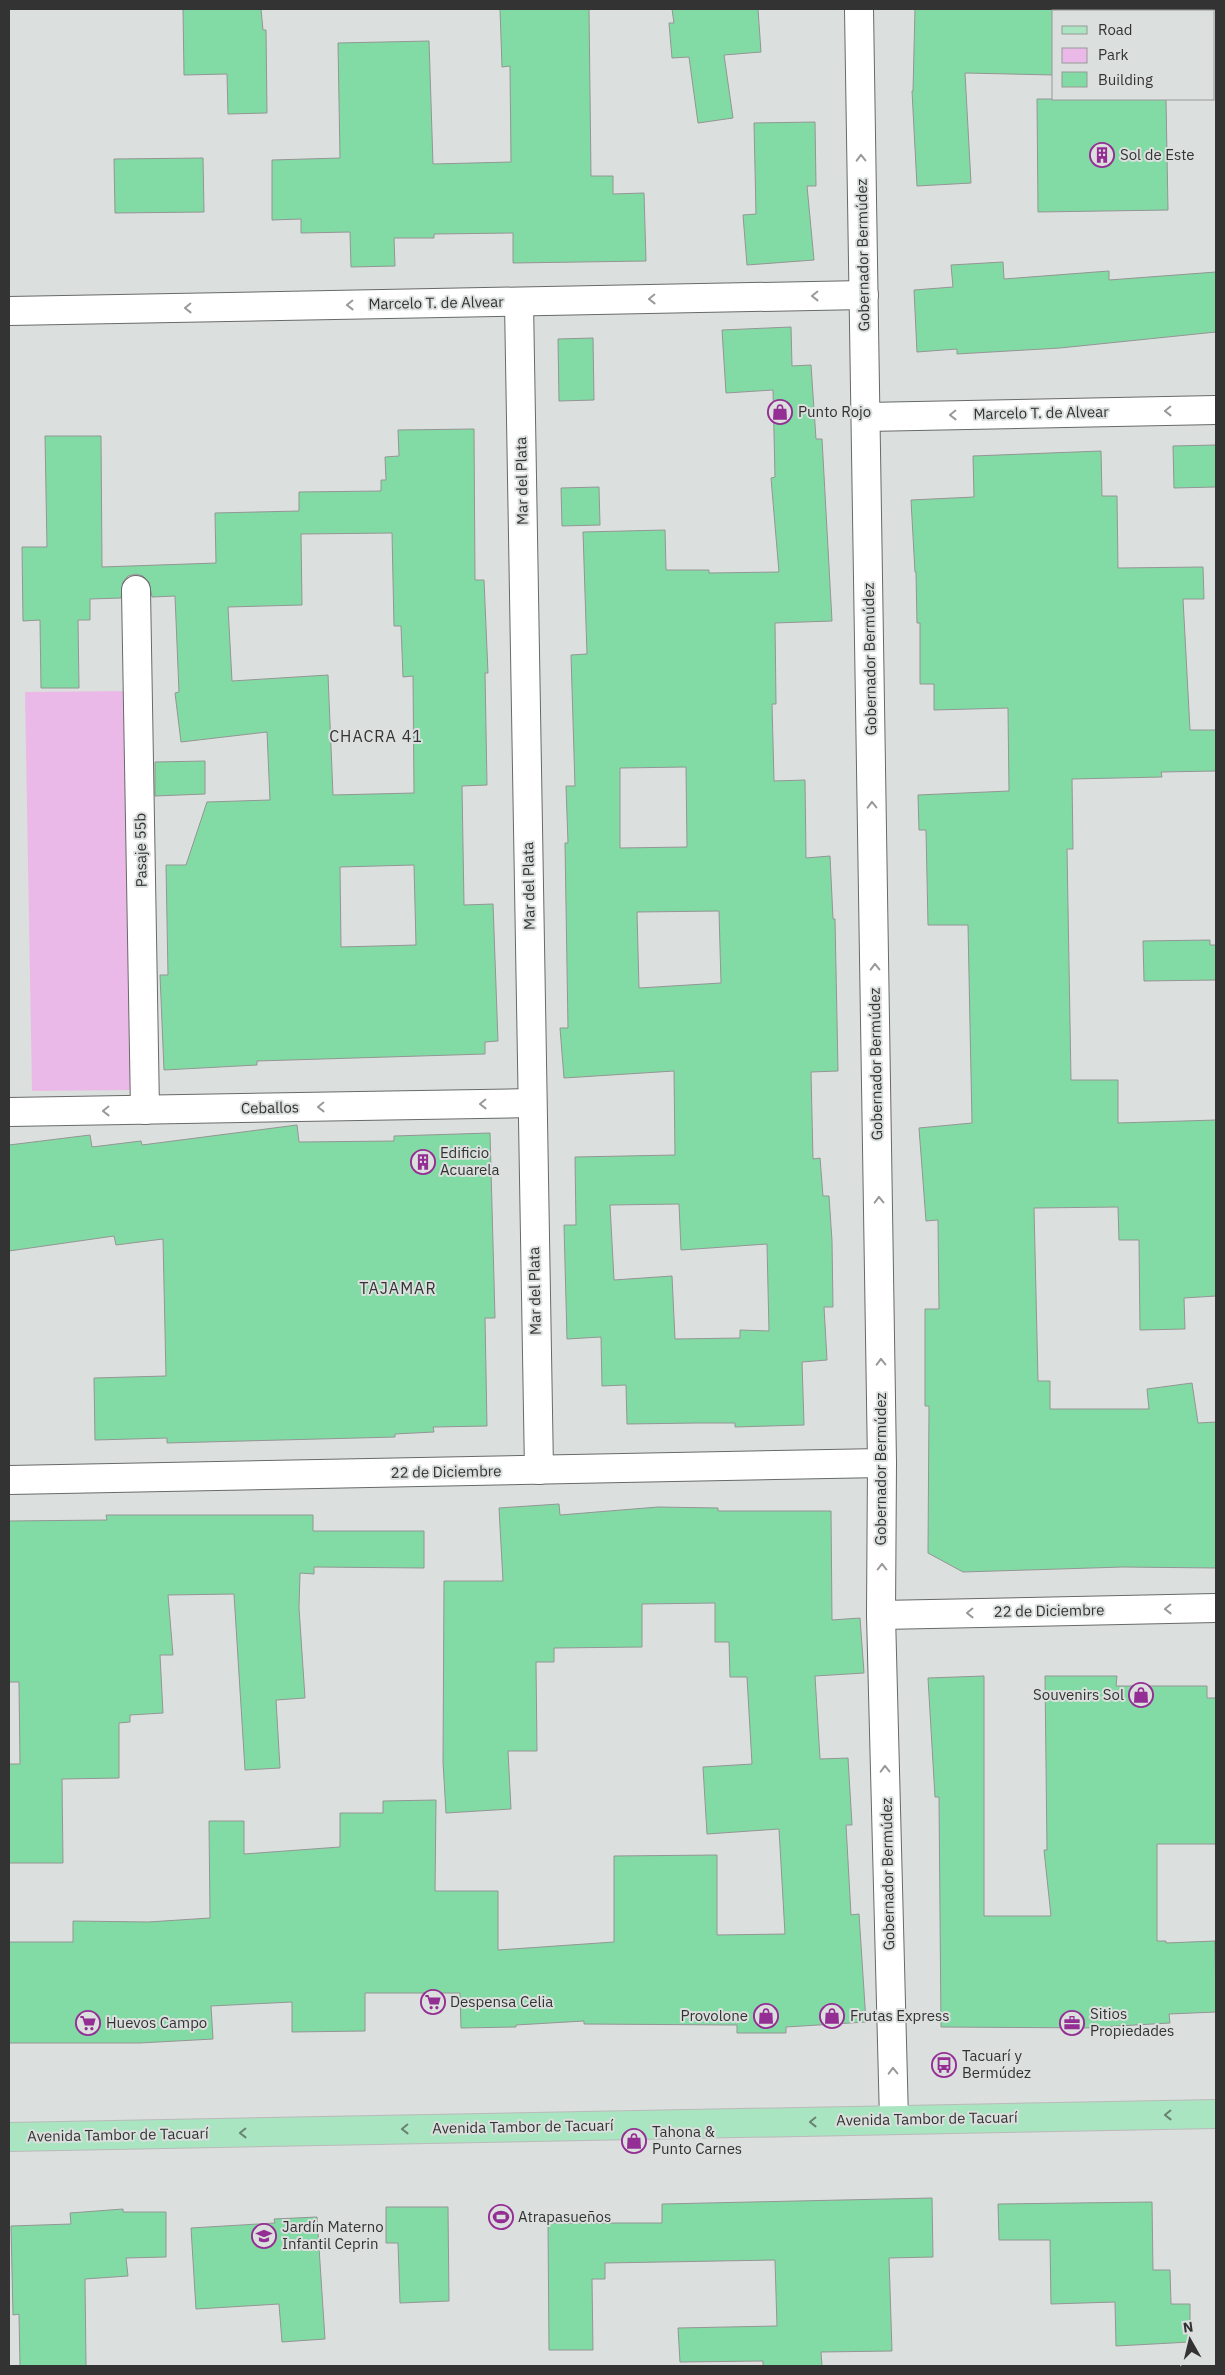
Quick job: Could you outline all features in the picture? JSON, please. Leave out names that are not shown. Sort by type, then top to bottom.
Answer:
[{"type":"main road","name":"Avenida Tambor de Tacuarí","points":[[9,2137],[1216,2114]]},
{"type":"street","name":"Gobernador Bermúdez","points":[[859,9],[882,1464],[881,1615],[894,2120]]},
{"type":"street","name":"Marcelo T. de Alvear","points":[[9,311],[864,295]]},
{"type":"street","name":"Mar del Plata","points":[[519,302],[538,1470]]},
{"type":"street","name":"Marcelo T. de Alvear","points":[[866,416],[1216,410]]},
{"type":"street","name":"Pasaje 55b","points":[[136,590],[145,1110]]},
{"type":"street","name":"Ceballos","points":[[9,1112],[532,1103]]},
{"type":"street","name":"22 de Diciembre","points":[[9,1480],[882,1464]]},
{"type":"street","name":"22 de Diciembre","points":[[881,1615],[1216,1608]]},
{"type":"green space","points":[[130,691],[136,1090],[32,1091],[25,692]]},
{"type":"building","points":[[183,9],[261,9],[263,30],[266,30],[267,113],[228,114],[227,74],[184,75]]},
{"type":"building","points":[[500,9],[589,9],[591,176],[613,176],[613,194],[644,193],[646,261],[513,263],[513,233],[434,234],[434,238],[394,238],[395,266],[351,267],[350,232],[301,233],[301,219],[272,220],[272,160],[340,158],[338,43],[429,41],[433,164],[511,162],[510,66],[502,67]]},
{"type":"building","points":[[672,9],[758,9],[761,52],[724,55],[733,118],[698,123],[689,57],[672,58],[669,23],[674,23]]},
{"type":"building","points":[[915,9],[1054,9],[1052,10],[1052,75],[965,73],[971,183],[917,186],[913,91]]},
{"type":"building","name":"Sol de Este","points":[[1037,99],[1166,100],[1168,210],[1038,212]]},
{"type":"building","points":[[815,122],[816,186],[807,186],[814,260],[747,265],[743,215],[756,214],[754,123]]},
{"type":"building","points":[[203,158],[204,212],[115,213],[114,159]]},
{"type":"building","points":[[1003,262],[1004,279],[1109,271],[1109,280],[1216,272],[1216,332],[1060,348],[957,354],[957,349],[917,352],[914,290],[953,287],[951,265]]},
{"type":"building","points":[[791,327],[792,366],[811,365],[816,439],[822,439],[832,621],[775,623],[776,704],[772,704],[774,781],[805,780],[806,858],[830,856],[833,919],[835,919],[838,1071],[811,1072],[813,1159],[820,1158],[823,1196],[829,1196],[833,1307],[824,1307],[827,1360],[802,1362],[804,1425],[735,1427],[735,1423],[627,1424],[626,1385],[602,1386],[601,1337],[567,1339],[564,1225],[576,1225],[575,1157],[675,1155],[674,1071],[564,1078],[560,1028],[568,1028],[565,843],[568,843],[566,786],[575,786],[571,655],[587,654],[583,532],[665,530],[666,570],[709,570],[709,573],[779,572],[771,478],[775,477],[773,390],[726,393],[722,330]],"holes":[[[686,767],[687,847],[620,848],[620,768]],[[719,911],[721,983],[639,988],[637,912]],[[679,1204],[681,1250],[767,1244],[769,1331],[740,1330],[740,1338],[675,1339],[672,1276],[614,1280],[610,1205]]]},
{"type":"building","points":[[593,338],[594,400],[559,401],[558,339]]},
{"type":"building","points":[[474,429],[475,580],[484,580],[488,673],[485,673],[487,785],[462,786],[464,905],[493,904],[498,1041],[485,1042],[485,1054],[257,1061],[257,1065],[164,1070],[160,975],[168,975],[166,865],[186,865],[207,802],[270,800],[267,732],[181,742],[175,693],[179,692],[175,596],[152,597],[149,582],[143,576],[136,574],[128,576],[123,582],[121,598],[90,599],[90,620],[78,620],[79,688],[41,688],[40,620],[23,621],[22,547],[47,547],[45,436],[101,436],[102,567],[216,563],[215,513],[299,511],[299,492],[381,491],[381,480],[386,480],[385,457],[399,456],[398,430]],"holes":[[[392,533],[394,626],[401,626],[403,677],[413,676],[414,793],[333,795],[328,675],[232,681],[228,607],[302,605],[301,534]],[[414,865],[416,945],[341,947],[340,867]]]},
{"type":"building","points":[[1216,445],[1216,487],[1174,488],[1173,446]]},
{"type":"building","points":[[1101,451],[1102,496],[1117,496],[1118,568],[1203,567],[1204,599],[1183,599],[1190,730],[1216,730],[1216,771],[1161,772],[1162,777],[1072,779],[1073,849],[1067,849],[1071,1080],[1118,1080],[1118,1123],[1216,1120],[1216,1296],[1184,1298],[1185,1329],[1140,1330],[1139,1240],[1119,1240],[1118,1207],[1034,1208],[1038,1381],[1050,1381],[1050,1409],[1149,1409],[1147,1389],[1192,1383],[1198,1423],[1216,1422],[1216,1568],[1123,1567],[963,1572],[928,1553],[929,1406],[925,1406],[925,1309],[939,1309],[938,1220],[926,1221],[919,1128],[972,1123],[968,925],[928,925],[926,830],[919,830],[918,795],[1009,791],[1008,708],[934,710],[934,684],[920,684],[920,623],[917,623],[911,500],[974,497],[973,456]]},
{"type":"building","points":[[599,487],[600,525],[562,526],[561,488]]},
{"type":"building","points":[[205,761],[205,794],[155,796],[155,762]]},
{"type":"building","points":[[1210,940],[1210,945],[1216,945],[1216,980],[1144,981],[1143,941]]},
{"type":"building","points":[[297,1125],[299,1142],[394,1141],[394,1136],[490,1133],[495,1318],[485,1318],[487,1426],[433,1427],[434,1432],[395,1434],[395,1437],[167,1443],[167,1438],[95,1440],[94,1378],[166,1376],[163,1239],[116,1245],[114,1236],[9,1251],[9,1145],[90,1135],[92,1147],[141,1141],[142,1145]]},
{"type":"building","points":[[559,1504],[560,1515],[658,1507],[718,1508],[718,1511],[831,1511],[832,1620],[860,1618],[864,1673],[815,1676],[820,1759],[848,1758],[852,1825],[846,1825],[851,1915],[859,1914],[866,2022],[786,2027],[786,2033],[737,2033],[737,2025],[584,2024],[584,2021],[516,2025],[516,2027],[461,2028],[460,1993],[365,1993],[365,2031],[292,2032],[292,2002],[211,2006],[213,2039],[140,2043],[9,2043],[9,1942],[73,1942],[73,1921],[148,1922],[210,1918],[209,1821],[244,1821],[244,1854],[340,1847],[340,1813],[383,1813],[383,1801],[436,1800],[435,1891],[498,1891],[498,1950],[614,1942],[614,1856],[717,1855],[717,1935],[785,1934],[779,1829],[707,1834],[703,1767],[752,1764],[747,1677],[730,1677],[729,1642],[715,1642],[715,1603],[642,1604],[642,1647],[554,1648],[554,1662],[536,1662],[537,1751],[508,1751],[511,1809],[446,1813],[443,1762],[444,1581],[503,1581],[499,1508]]},
{"type":"building","points":[[106,1515],[313,1515],[313,1531],[424,1531],[424,1568],[314,1567],[314,1574],[300,1573],[299,1608],[305,1698],[276,1700],[280,1768],[245,1770],[234,1594],[168,1595],[173,1655],[160,1655],[163,1713],[130,1715],[130,1722],[119,1723],[119,1778],[62,1779],[63,1863],[9,1863],[9,1764],[20,1764],[19,1682],[9,1682],[9,1521],[107,1520]]},
{"type":"building","points":[[984,1676],[984,1916],[1051,1916],[1044,1850],[1047,1850],[1045,1676],[1117,1676],[1116,1686],[1207,1686],[1207,1698],[1216,1698],[1216,1844],[1157,1844],[1157,1941],[1166,1941],[1166,1943],[1215,1941],[1216,2012],[1169,2014],[1170,2023],[1100,2028],[941,2027],[939,1797],[935,1797],[928,1678]]},
{"type":"building","points":[[932,2198],[933,2257],[889,2258],[892,2351],[821,2352],[822,2366],[763,2366],[763,2361],[680,2362],[678,2328],[777,2326],[775,2260],[605,2263],[605,2279],[592,2279],[593,2350],[549,2350],[548,2223],[662,2223],[662,2204]]},
{"type":"building","points":[[1152,2202],[1153,2270],[1170,2270],[1171,2304],[1190,2304],[1190,2342],[1116,2346],[1115,2302],[1051,2304],[1050,2240],[999,2240],[998,2204]]},
{"type":"building","points":[[386,2207],[448,2207],[449,2301],[400,2303],[398,2243],[386,2243]]},
{"type":"building","points":[[123,2209],[123,2212],[166,2212],[166,2257],[126,2258],[128,2276],[85,2279],[86,2366],[20,2366],[19,2314],[13,2315],[11,2226],[71,2224],[70,2213]]},
{"type":"building","points":[[317,2217],[325,2339],[282,2342],[279,2304],[196,2309],[191,2228],[275,2223],[274,2219]]},
{"type":"place","name":"Sol de Este","points":[[1102,155]]},
{"type":"place","name":"Punto Rojo","points":[[780,412]]},
{"type":"place","name":"Edificio Acuarela","points":[[423,1162]]},
{"type":"place","name":"Souvenirs Sol","points":[[1141,1695]]},
{"type":"place","name":"Despensa Celia","points":[[433,2002]]},
{"type":"place","name":"Provolone","points":[[766,2016]]},
{"type":"place","name":"Frutas Express","points":[[832,2016]]},
{"type":"place","name":"Huevos Campo","points":[[88,2023]]},
{"type":"place","name":"Sitios Propiedades","points":[[1072,2023]]},
{"type":"place","name":"Tacuarí y Bermúdez","points":[[944,2065]]},
{"type":"place","name":"Tahona & Punto Carnes","points":[[634,2141]]},
{"type":"place","name":"Atrapasueños","points":[[501,2217]]},
{"type":"place","name":"Jardín Materno Infantil Ceprin","points":[[264,2236]]},
{"type":"district","name":"CHACRA 41","points":[[376,736]]},
{"type":"district","name":"TAJAMAR","points":[[398,1288]]}]
